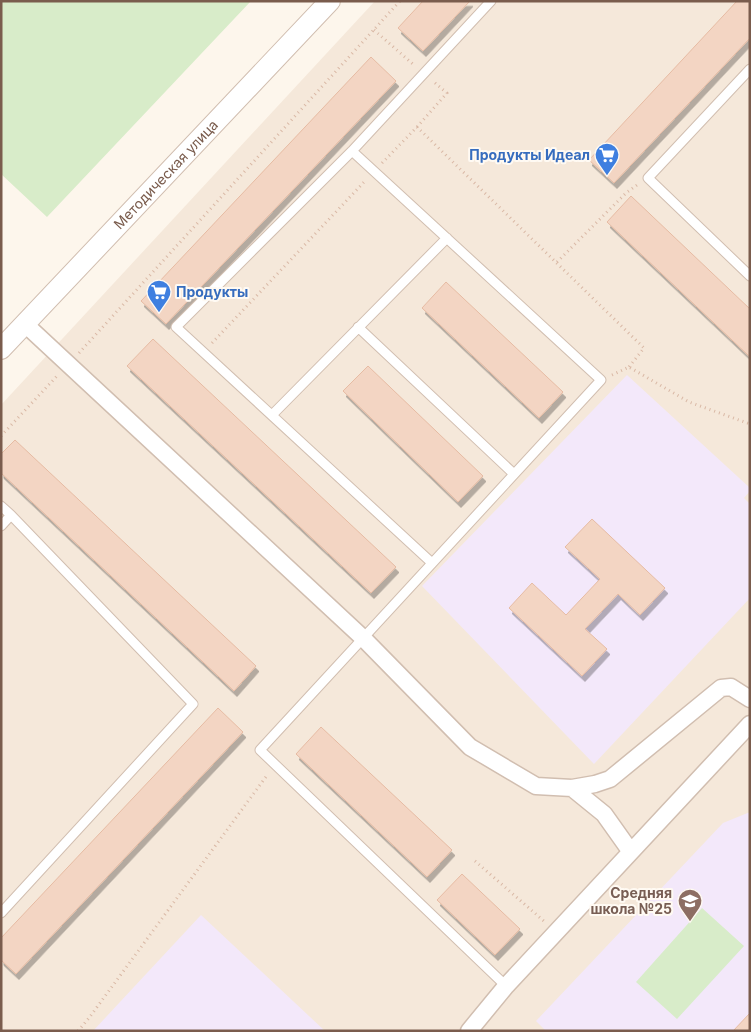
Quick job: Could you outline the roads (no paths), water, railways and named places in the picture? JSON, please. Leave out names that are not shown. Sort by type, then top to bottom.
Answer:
[{"type":"street","name":"Методическая улица","points":[[1,349],[330,1]]},
{"type":"street","points":[[25,324],[362,638],[470,748],[536,786],[572,788],[610,779],[721,688],[731,687],[750,698]]},
{"type":"street","points":[[469,1031],[506,986],[750,724]]},
{"type":"street","points":[[572,788],[604,814],[631,852]]},
{"type":"lane","points":[[432,564],[176,327],[352,151],[492,1]]},
{"type":"lane","points":[[750,69],[648,178],[750,276]]},
{"type":"lane","points":[[352,151],[601,380],[260,750],[506,986]]},
{"type":"lane","points":[[272,415],[447,238]]},
{"type":"lane","points":[[358,327],[514,474]]},
{"type":"lane","points":[[1,506],[193,704],[1,913]]},
{"type":"lane","points":[[1,526],[11,515]]},
{"type":"place","name":"Продукты Идеал","points":[[607,176]]},
{"type":"place","name":"Продукты","points":[[159,313]]},
{"type":"place","name":"Средняя школа №25","points":[[690,922]]}]
